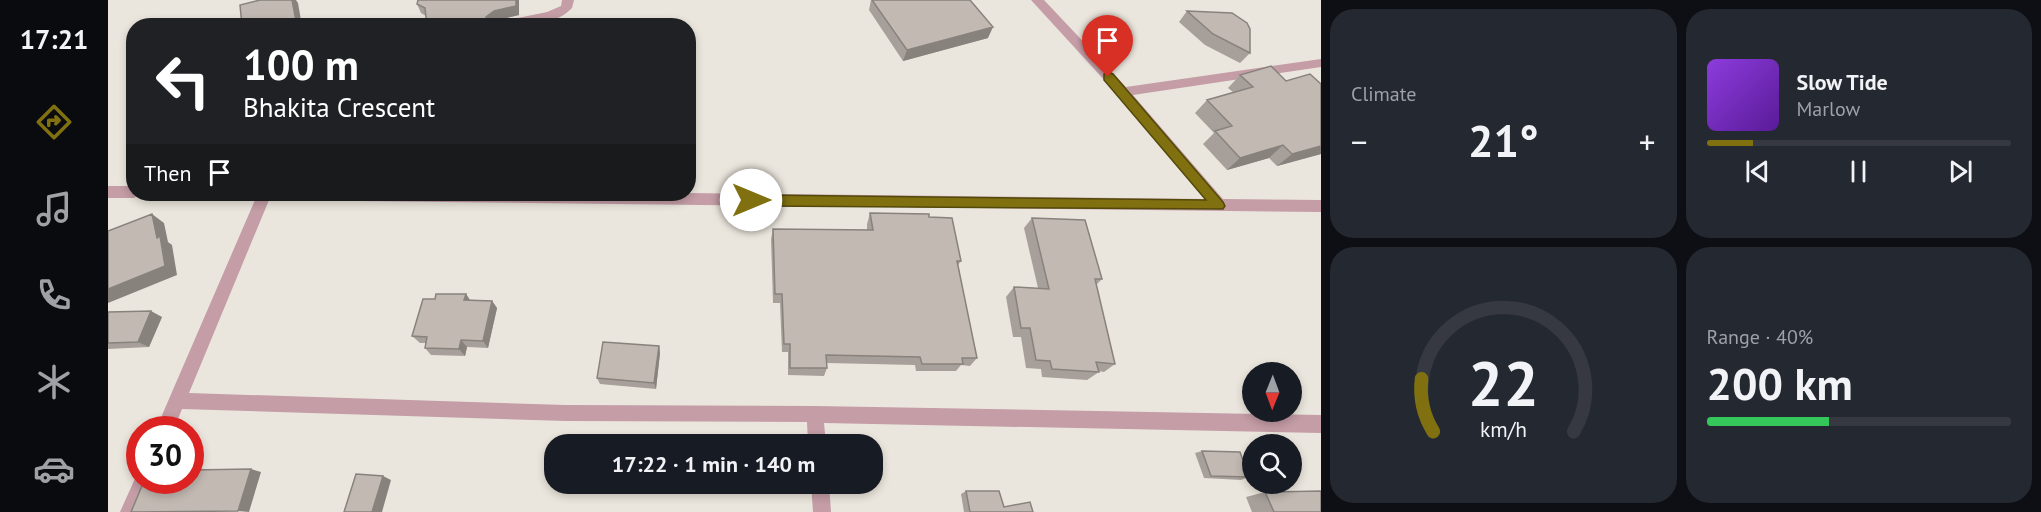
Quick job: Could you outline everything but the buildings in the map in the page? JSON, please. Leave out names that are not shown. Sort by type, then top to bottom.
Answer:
[{"type":"street","points":[[539,18],[566,8],[568,0]]},
{"type":"street","points":[[1037,0],[1123,92],[1219,206]]},
{"type":"street","points":[[1123,92],[1321,63]]},
{"type":"street","points":[[108,192],[126,192]]},
{"type":"street","points":[[696,199],[1321,206]]},
{"type":"street","points":[[170,416],[262,201]]},
{"type":"street","points":[[176,401],[566,413],[815,414],[1321,424]]},
{"type":"street","points":[[815,414],[816,434]]},
{"type":"street","points":[[129,512],[137,494]]},
{"type":"street","points":[[821,494],[822,512]]},
{"type":"route","points":[[751,200],[1219,206],[1108,77]]}]
